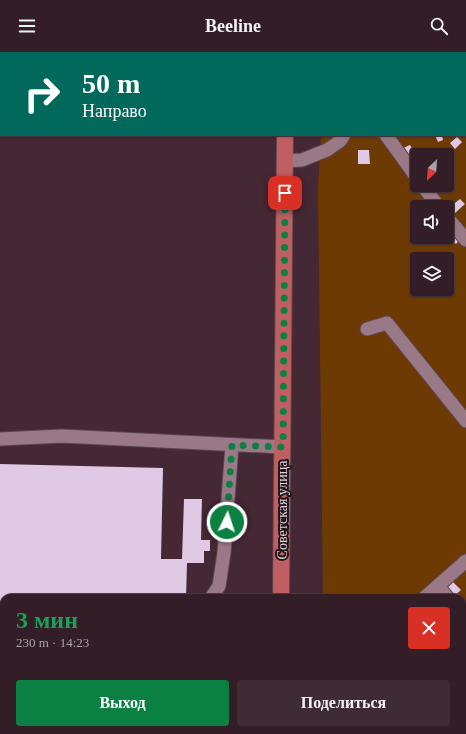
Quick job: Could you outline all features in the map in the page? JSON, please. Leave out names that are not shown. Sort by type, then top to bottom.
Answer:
[{"type":"main road","name":"Советская улица","points":[[281,594],[285,136]]},
{"type":"street","points":[[285,161],[302,160],[327,150],[340,141],[343,136]]},
{"type":"street","points":[[387,136],[410,168]]},
{"type":"street","points":[[427,192],[434,200]]},
{"type":"street","points":[[454,225],[466,240]]},
{"type":"street","points":[[367,329],[387,323],[466,421]]},
{"type":"street","points":[[0,439],[62,436],[283,447]]},
{"type":"street","points":[[214,594],[219,586],[224,553],[232,445]]},
{"type":"street","points":[[429,594],[466,561]]},
{"type":"street","points":[[438,586],[445,594]]},
{"type":"shaded area","points":[[321,136],[466,136],[466,594],[323,594],[318,188]]},
{"type":"building","points":[[435,136],[442,136],[443,140],[438,142]]},
{"type":"building","points":[[457,137],[462,142],[455,149],[450,143]]},
{"type":"building","points":[[410,145],[412,148],[410,148],[410,154],[405,156],[401,149]]},
{"type":"building","points":[[358,150],[369,150],[370,164],[358,164]]},
{"type":"building","points":[[460,199],[465,204],[455,213],[454,204]]},
{"type":"building","points":[[454,232],[461,238],[456,244],[454,242]]},
{"type":"building","points":[[0,464],[163,468],[161,559],[182,559],[184,499],[202,499],[201,540],[210,540],[210,551],[204,551],[204,563],[187,563],[186,594],[0,594]]},
{"type":"building","points":[[453,582],[461,590],[456,594],[452,594],[447,588]]},
{"type":"route","points":[[227,522],[232,445],[283,447],[285,193]]}]
